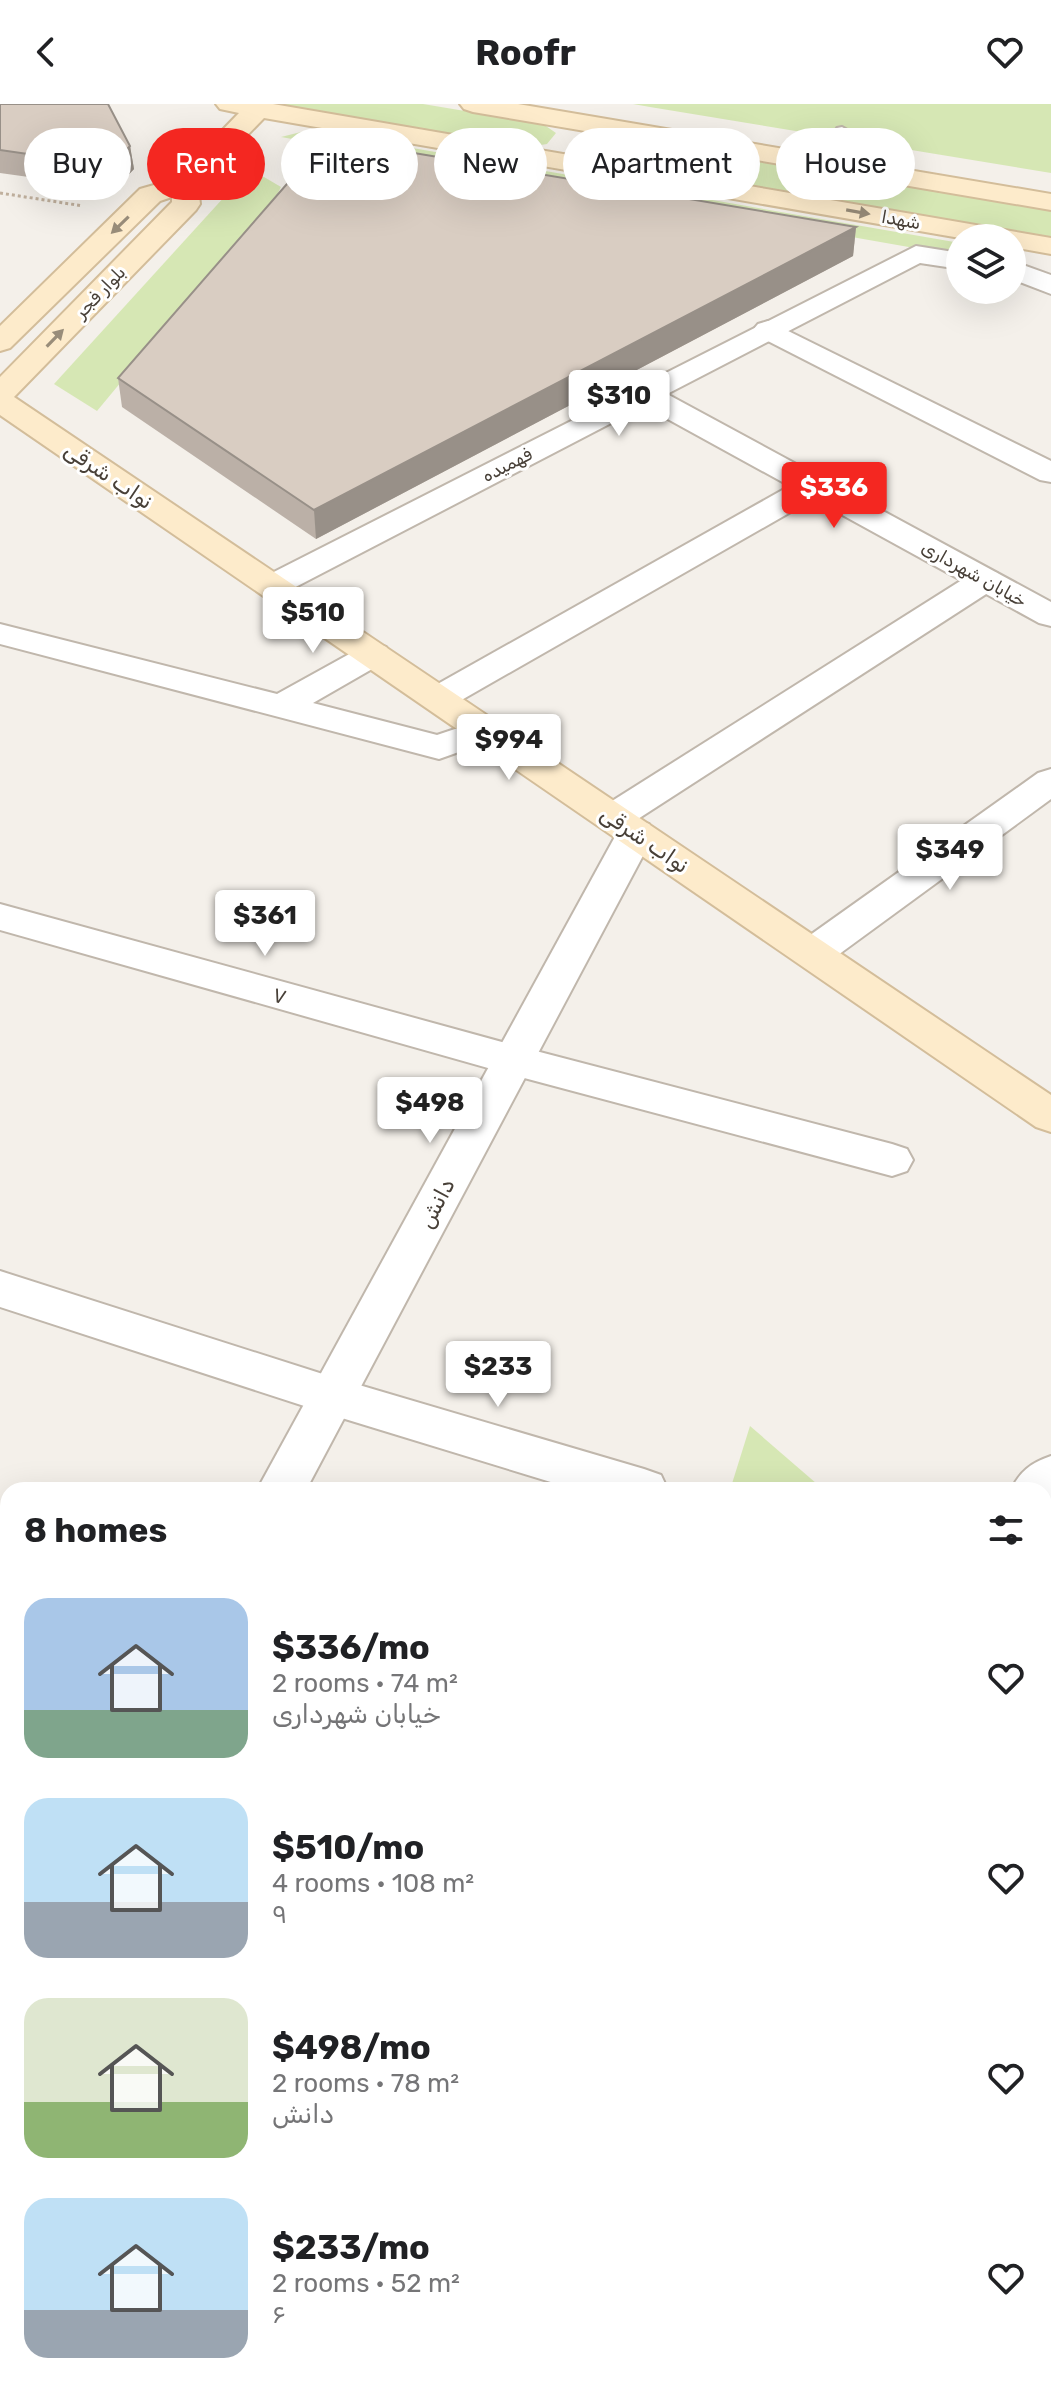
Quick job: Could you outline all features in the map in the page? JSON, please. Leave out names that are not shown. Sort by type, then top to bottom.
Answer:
[{"type":"main road","name":"شهدا","points":[[229,104],[563,161]]},
{"type":"main road","name":"شهدا","points":[[473,104],[776,155]]},
{"type":"main road","name":"بلوار فجر","points":[[240,128],[258,109]]},
{"type":"main road","points":[[589,128],[592,124]]},
{"type":"main road","name":"شهدا","points":[[915,179],[1051,202]]},
{"type":"main road","name":"شهدا","points":[[760,195],[946,228]]},
{"type":"main road","name":"بلوار فجر","points":[[0,342],[147,198]]},
{"type":"main road","name":"بلوار فجر","points":[[0,394],[186,204],[186,200]]},
{"type":"main road","points":[[1026,242],[1051,246]]},
{"type":"main road","name":"نواب شرقی","points":[[0,401],[813,953],[1045,1104]]},
{"type":"street","name":"فهمیده","points":[[272,586],[916,254],[946,259]]},
{"type":"street","points":[[1026,275],[1051,285]]},
{"type":"street","points":[[768,330],[1051,473]]},
{"type":"street","name":"خیابان شهرداری","points":[[644,394],[1051,616]]},
{"type":"street","points":[[439,698],[813,486]]},
{"type":"street","points":[[625,825],[985,580]]},
{"type":"street","points":[[0,634],[439,747],[485,730]]},
{"type":"street","points":[[281,707],[374,654]]},
{"type":"street","points":[[813,953],[1051,781]]},
{"type":"street","name":"دانش","points":[[285,1482],[513,1060],[625,825]]},
{"type":"street","name":"۷","points":[[0,917],[513,1060],[892,1160]]},
{"type":"street","points":[[0,1289],[332,1396],[617,1482]]},
{"type":"path","points":[[0,193],[131,213]]},
{"type":"green space","points":[[271,104],[423,104],[543,124],[556,133],[547,144],[547,128],[434,128],[434,131]]},
{"type":"green space","points":[[633,104],[1051,104],[1051,173],[915,151],[915,128],[778,128]]},
{"type":"green space","points":[[418,149],[434,152],[434,164],[418,161]]},
{"type":"green space","points":[[760,159],[776,162],[776,191],[760,188]]},
{"type":"green space","points":[[547,171],[563,174],[563,186],[547,184]]},
{"type":"green space","points":[[265,178],[281,187],[97,411],[54,384],[221,200],[265,200]]},
{"type":"green space","points":[[915,186],[1051,209],[1051,238],[1026,234],[1026,224],[969,224],[829,200],[915,200]]},
{"type":"green space","points":[[640,200],[712,200],[946,241],[946,254]]},
{"type":"green space","points":[[750,1426],[815,1482],[732,1482]]},
{"type":"building","points":[[0,104],[108,104],[121,128],[24,128],[24,153],[0,150]]},
{"type":"building","points":[[418,154],[434,156],[434,200],[547,200],[547,175],[563,178],[563,200],[695,200],[856,227],[314,510],[118,378],[281,191],[281,200],[418,200]]}]
